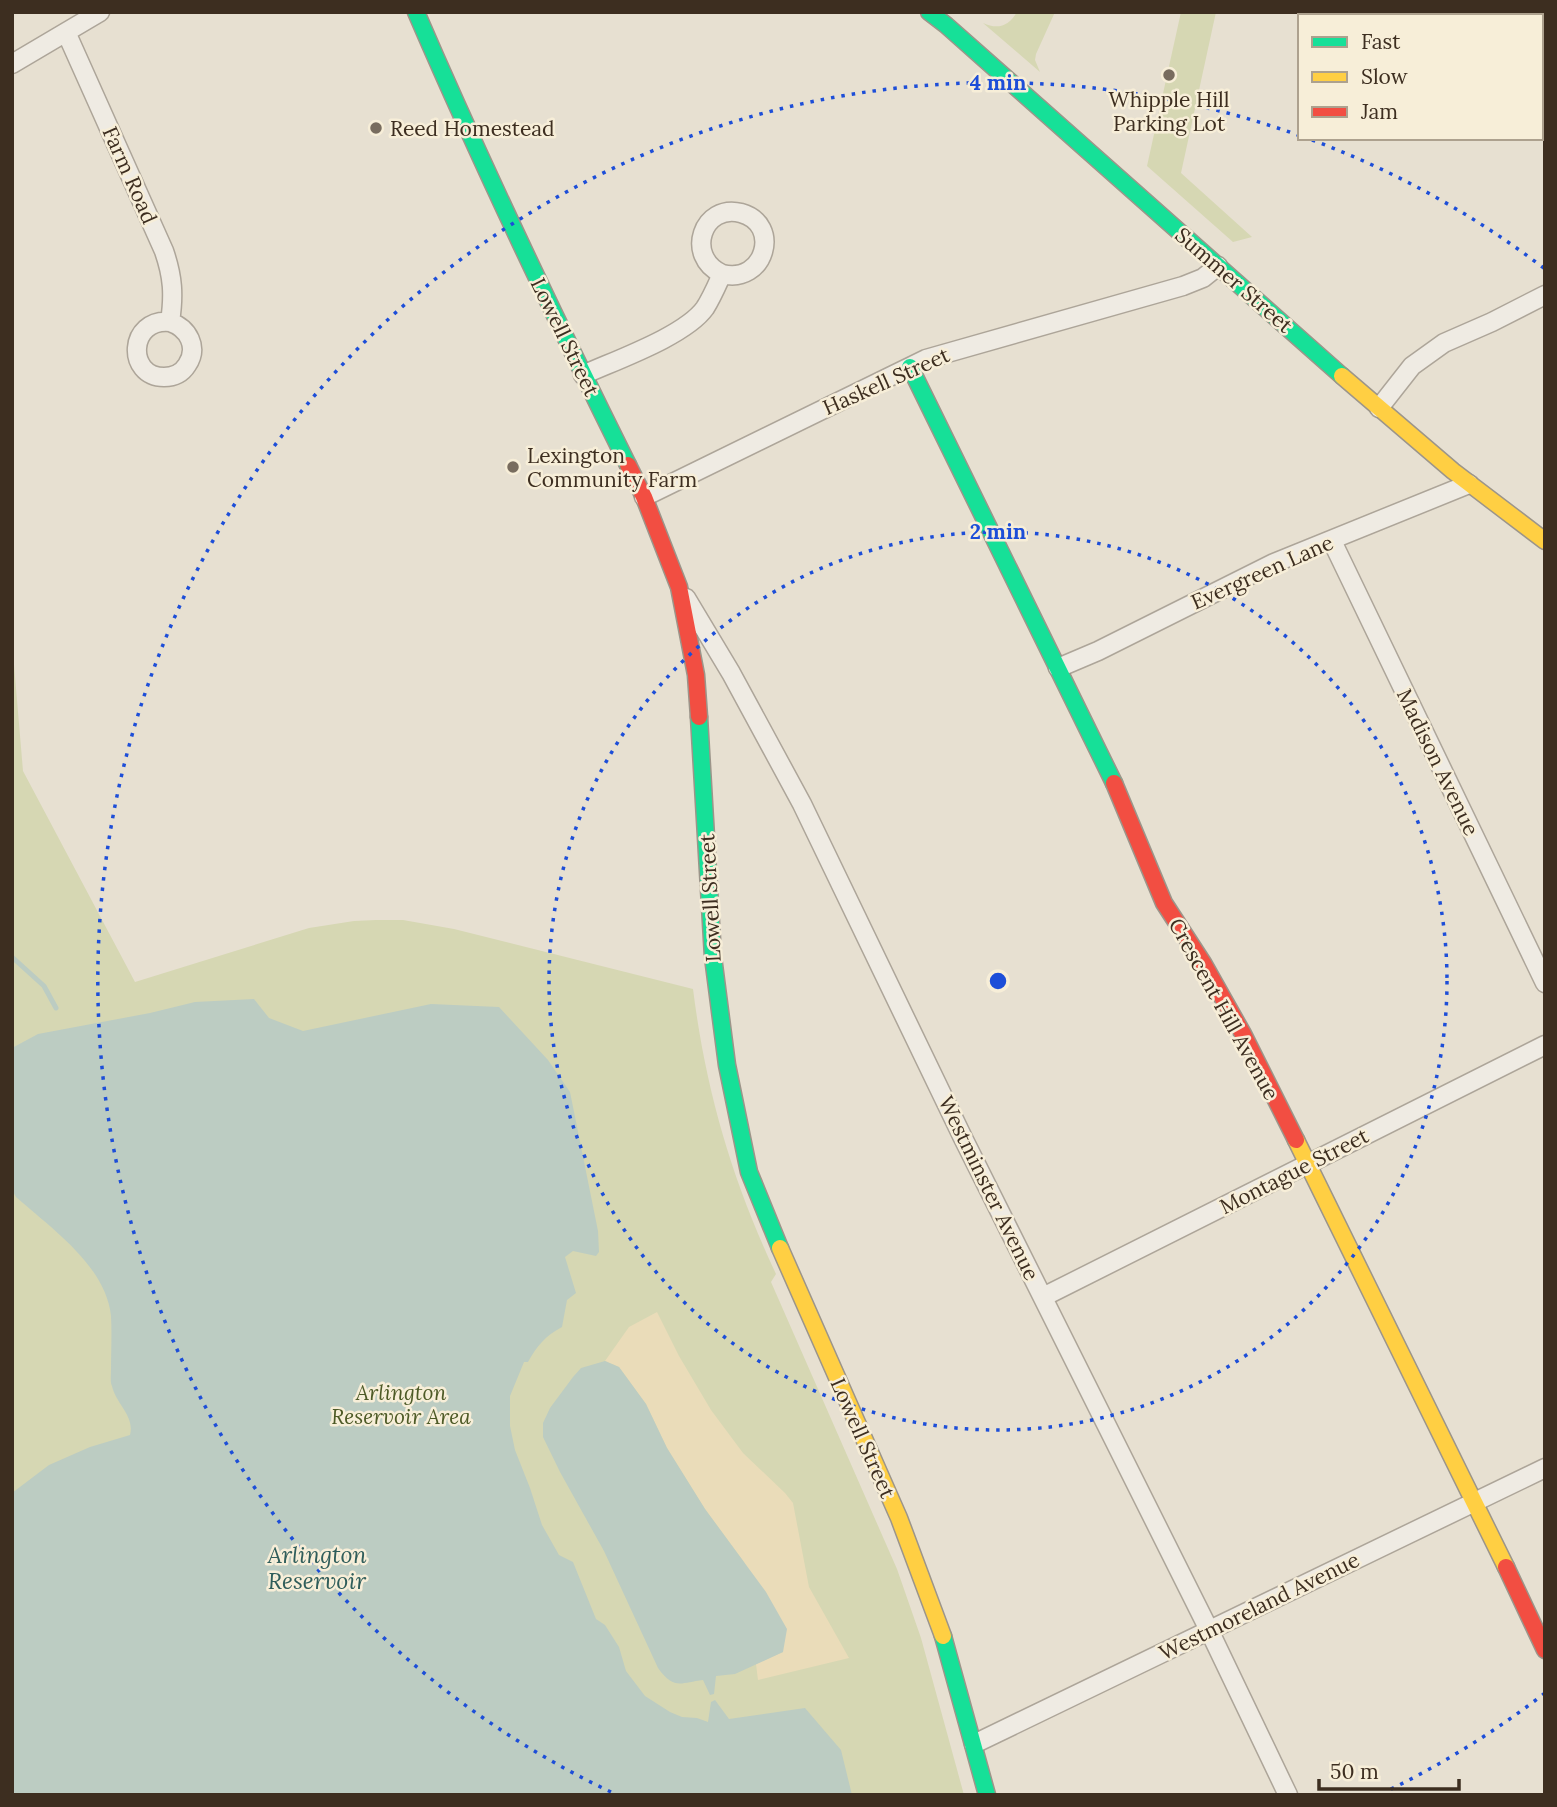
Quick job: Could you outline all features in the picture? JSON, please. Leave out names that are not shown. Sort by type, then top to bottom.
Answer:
[{"type":"main road","name":"Lowell Street","points":[[416,12],[463,121],[644,497],[679,587],[696,675],[713,957],[727,1065],[749,1172],[899,1518],[940,1622],[987,1795]]},
{"type":"main road","name":"Summer Street","points":[[929,12],[1379,408],[1469,484],[1545,541]]},
{"type":"main road","name":"Crescent Hill Avenue","points":[[910,367],[1121,797],[1164,903],[1203,963],[1243,1034],[1475,1502],[1545,1650]]},
{"type":"street","points":[[12,64],[100,12]]},
{"type":"street","name":"Farm Road","points":[[66,32],[164,251],[173,285],[170,322]]},
{"type":"street","name":"Haskell Street","points":[[644,497],[926,359],[1184,286],[1203,278],[1218,266]]},
{"type":"street","points":[[583,375],[686,326],[705,309],[722,274]]},
{"type":"street","points":[[1379,408],[1412,366],[1444,343],[1545,295]]},
{"type":"street","name":"Evergreen Lane","points":[[1058,668],[1098,651],[1274,563],[1469,484]]},
{"type":"street","name":"Madison Avenue","points":[[1332,541],[1545,983]]},
{"type":"street","name":"Westminster Avenue","points":[[679,587],[731,673],[802,804],[963,1138],[1209,1630],[1288,1795]]},
{"type":"street","name":"Montague Street","points":[[1043,1297],[1545,1045]]},
{"type":"street","name":"Westmoreland Avenue","points":[[974,1744],[1545,1468]]},
{"type":"green space","points":[[1017,12],[1055,12],[1036,54],[1035,60],[1040,72],[983,23],[1003,25]]},
{"type":"green space","points":[[1181,12],[1216,12],[1181,173],[1252,237],[1233,242],[1147,166]]},
{"type":"green space","points":[[1545,12],[1545,97],[1543,98],[1543,14],[1388,14]]},
{"type":"green space","name":"Arlington Reservoir","points":[[12,641],[23,771],[135,982],[309,928],[354,921],[403,920],[454,929],[693,989],[713,1100],[746,1204],[776,1274],[771,1282],[897,1569],[921,1638],[964,1795],[12,1795]]},
{"type":"sand","points":[[657,1312],[711,1410],[743,1453],[793,1503],[809,1587],[849,1658],[758,1680],[756,1664],[783,1652],[744,1562],[705,1509],[667,1448],[646,1404],[619,1367],[605,1361],[629,1327]]},
{"type":"water","name":"Arlington Reservoir","points":[[254,999],[269,1018],[303,1031],[431,1004],[499,1007],[548,1060],[570,1092],[598,1231],[599,1252],[596,1256],[573,1251],[565,1257],[576,1293],[567,1300],[562,1327],[546,1338],[528,1362],[524,1362],[510,1396],[510,1426],[515,1450],[542,1525],[559,1555],[573,1562],[596,1619],[605,1625],[619,1647],[626,1671],[645,1696],[682,1717],[708,1722],[711,1702],[715,1700],[729,1719],[805,1708],[841,1750],[852,1795],[12,1795],[12,1493],[49,1465],[90,1447],[130,1435],[131,1428],[128,1416],[111,1384],[111,1316],[99,1281],[75,1249],[16,1197],[12,1190],[12,1048],[38,1034],[195,1002]]},
{"type":"water","points":[[605,1361],[619,1367],[646,1404],[667,1448],[705,1509],[766,1592],[787,1629],[783,1652],[735,1674],[716,1676],[714,1694],[710,1695],[703,1680],[673,1682],[658,1668],[604,1551],[543,1437],[543,1423],[550,1408],[573,1377],[581,1368]]},
{"type":"waterway","points":[[1493,12],[1498,14]]},
{"type":"waterway","points":[[12,957],[44,986],[56,1008]]},
{"type":"traffic: fast","points":[[416,12],[519,240],[628,465]]},
{"type":"traffic: fast","points":[[929,12],[1342,376]]},
{"type":"traffic: fast","points":[[910,367],[1114,783]]},
{"type":"traffic: fast","points":[[699,717],[713,957],[727,1065],[749,1172],[780,1248]]},
{"type":"traffic: fast","points":[[943,1636],[987,1795]]},
{"type":"traffic: slow","points":[[1342,376],[1453,471],[1545,541]]},
{"type":"traffic: slow","points":[[1296,1140],[1506,1567]]},
{"type":"traffic: slow","points":[[780,1248],[899,1518],[943,1636]]},
{"type":"traffic: jam","points":[[628,465],[644,497],[679,587],[696,675],[699,717]]},
{"type":"traffic: jam","points":[[1114,783],[1164,903],[1203,963],[1243,1034],[1296,1140]]},
{"type":"traffic: jam","points":[[1506,1567],[1545,1650]]},
{"type":"place","name":"Whipple Hill Parking Lot","points":[[1169,75]]},
{"type":"place","name":"Reed Homestead","points":[[376,128]]},
{"type":"place","name":"Lexington Community Farm","points":[[513,467]]},
{"type":"park label","name":"Arlington Reservoir Area","points":[[401,1404]]}]
